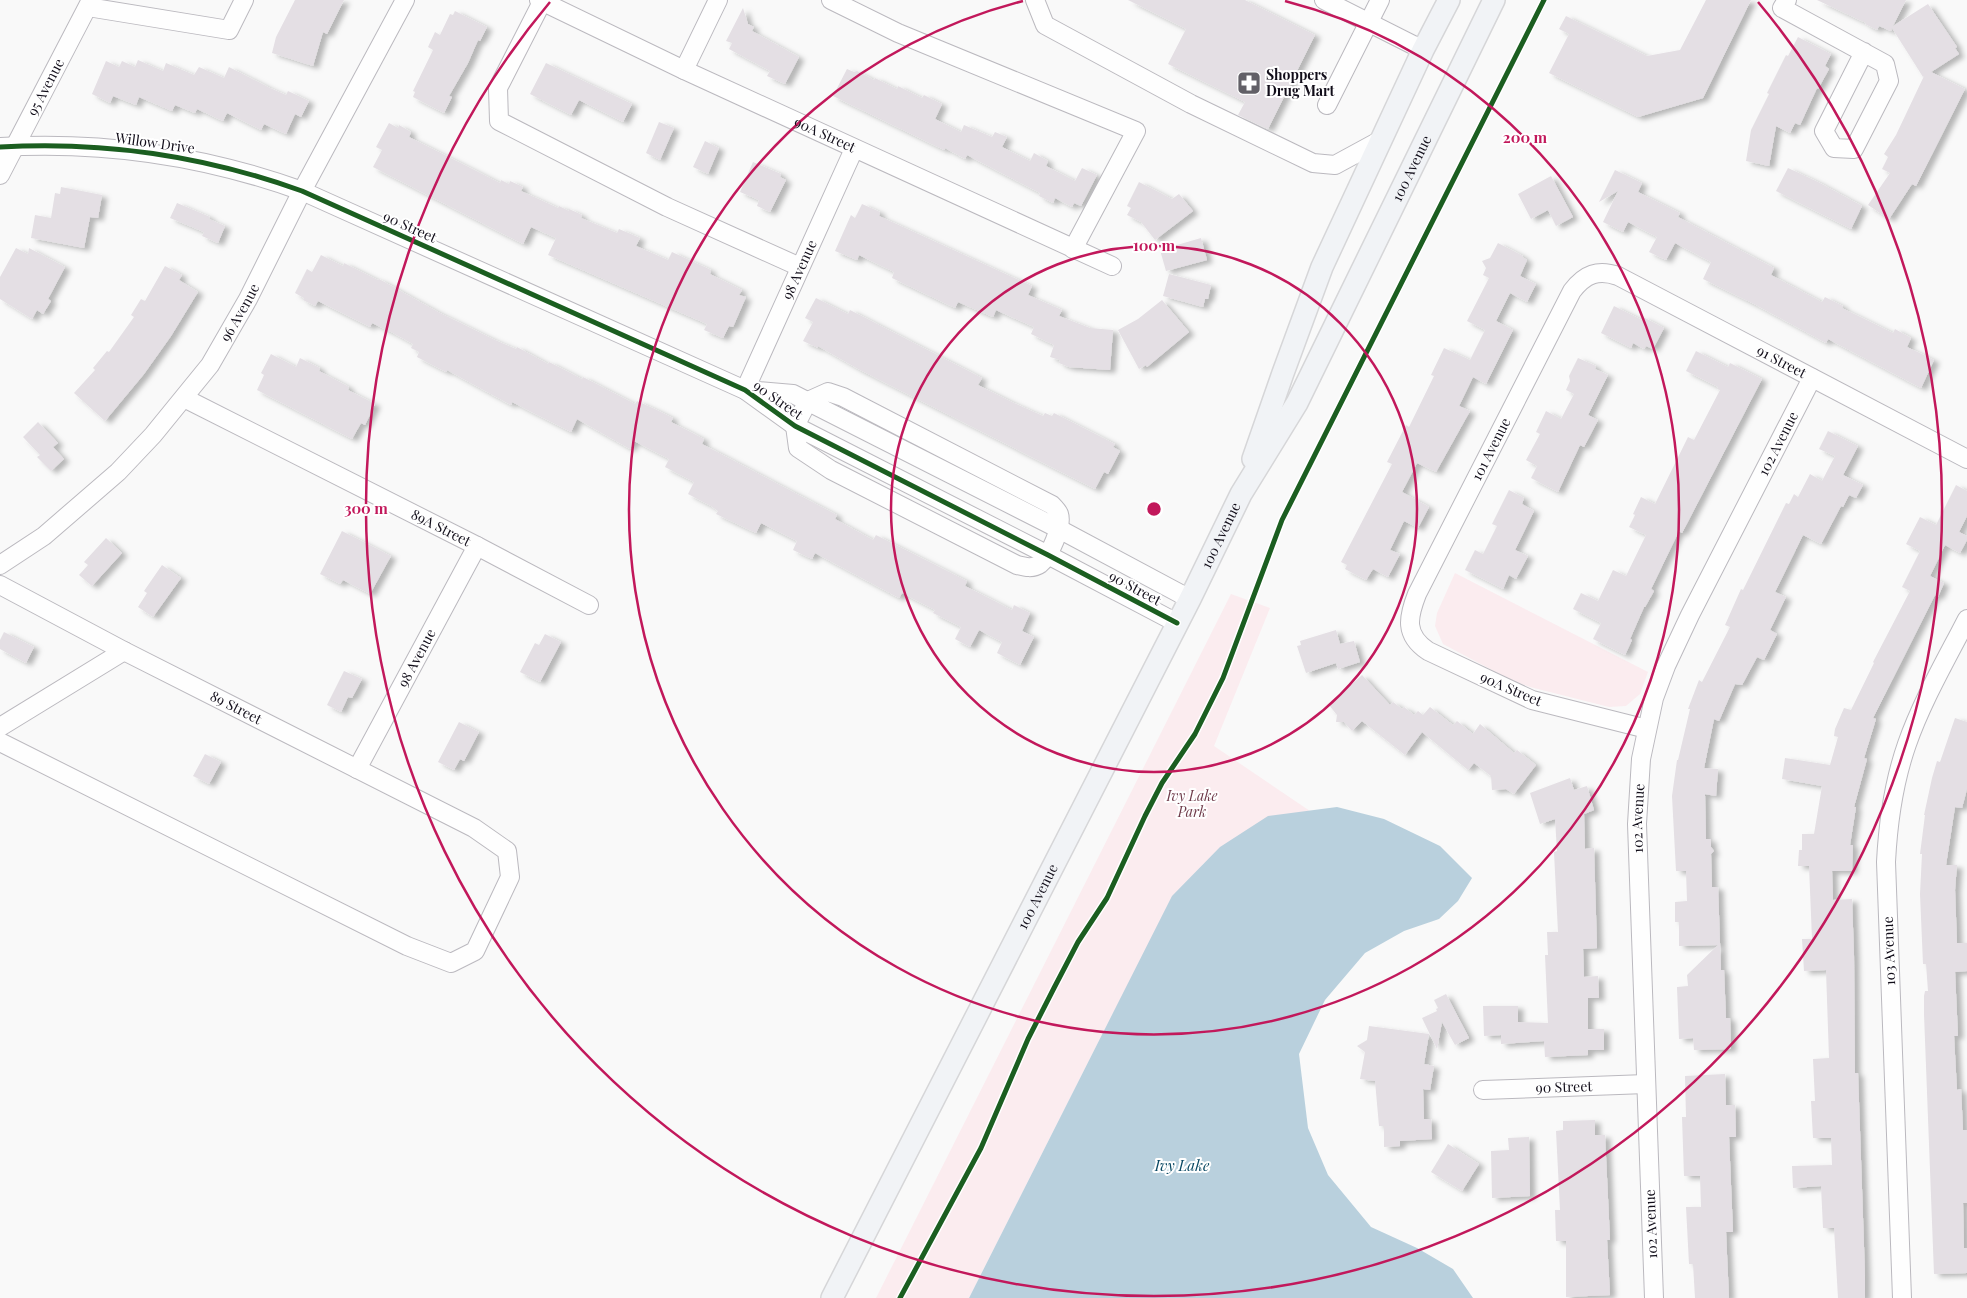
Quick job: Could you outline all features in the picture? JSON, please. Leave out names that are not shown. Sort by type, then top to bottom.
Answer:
[{"type":"main road","name":"100 Avenue","points":[[1241,494],[1322,267],[1423,50],[1449,0]]},
{"type":"main road","name":"100 Avenue","points":[[832,1298],[1190,599],[1241,494],[1297,403],[1494,0]]},
{"type":"street","points":[[89,3],[229,30],[244,0]]},
{"type":"street","name":"96 Avenue","points":[[0,565],[44,536],[89,499],[147,441],[210,365],[228,336],[302,191],[405,0]]},
{"type":"street","points":[[684,70],[718,0]]},
{"type":"street","points":[[831,0],[898,33],[1136,132],[1074,249]]},
{"type":"street","points":[[1035,0],[1045,25],[1191,104],[1313,162],[1334,164],[1381,140]]},
{"type":"street","points":[[1324,0],[1423,50]]},
{"type":"street","points":[[1327,105],[1380,0]]},
{"type":"street","points":[[541,1],[498,88],[499,121],[667,207],[800,267]]},
{"type":"street","name":"90A Street","points":[[541,1],[854,149],[1112,266]]},
{"type":"street","name":"95 Avenue","points":[[0,175],[8,146],[89,3]]},
{"type":"street","points":[[1784,4],[1885,64],[1889,81],[1854,149],[1834,148],[1824,132],[1864,52]]},
{"type":"street","name":"Willow Drive","points":[[8,146],[78,146],[166,155],[231,168],[302,191]]},
{"type":"street","name":"98 Avenue","points":[[745,390],[854,149]]},
{"type":"street","name":"90 Street","points":[[302,191],[745,390],[795,426]]},
{"type":"street","name":"91 Street","points":[[1594,274],[1607,272],[1618,276],[1967,459]]},
{"type":"street","name":"101 Avenue","points":[[1414,637],[1410,614],[1417,594],[1572,291],[1581,280],[1594,274]]},
{"type":"street","name":"102 Avenue","points":[[1654,1298],[1637,824],[1641,759],[1654,698],[1666,666],[1812,378]]},
{"type":"street","name":"90 Street","points":[[745,390],[793,394],[808,401]]},
{"type":"street","points":[[828,392],[843,396],[1052,504],[1059,514],[1059,529],[1048,555],[1039,564],[1029,567],[1017,565],[831,470],[798,448],[795,426],[808,401],[828,392]]},
{"type":"street","name":"89A Street","points":[[184,398],[590,605]]},
{"type":"street","name":"90 Street","points":[[1059,529],[1190,599]]},
{"type":"street","name":"98 Avenue","points":[[357,769],[477,546]]},
{"type":"street","name":"90 Street","points":[[1048,555],[1177,623]]},
{"type":"street","name":"89 Street","points":[[0,585],[124,651],[474,828],[507,851],[510,876],[475,951],[451,963],[406,946],[0,742]]},
{"type":"street","name":"103 Avenue","points":[[1902,1298],[1886,862],[1887,837],[1897,783],[1907,745],[1923,707],[1967,619]]},
{"type":"street","name":"90A Street","points":[[1414,637],[1420,646],[1428,651],[1520,696],[1647,729]]},
{"type":"street","points":[[0,727],[124,651]]},
{"type":"street","name":"90 Street","points":[[1483,1090],[1646,1084]]},
{"type":"green space","points":[[1455,573],[1648,672],[1640,694],[1626,706],[1609,707],[1530,687],[1509,679],[1443,644],[1435,626],[1437,613]]},
{"type":"green space","name":"Ivy Lake Park","points":[[1231,594],[1270,608],[1214,746],[1310,811],[1203,864],[1112,1015],[969,1298],[876,1298]]},
{"type":"water","name":"Ivy Lake","points":[[1337,807],[1384,819],[1440,846],[1472,878],[1458,901],[1439,919],[1404,931],[1365,953],[1325,1000],[1299,1054],[1308,1128],[1328,1175],[1371,1227],[1417,1248],[1453,1269],[1473,1298],[969,1298],[1172,896],[1220,847],[1268,816]]},
{"type":"building","points":[[295,0],[344,0],[327,34],[323,32],[313,66],[272,53],[276,37]]},
{"type":"building","name":"Shoppers Drug Mart","points":[[1128,0],[1245,0],[1315,35],[1268,129],[1238,115],[1245,102],[1168,64],[1186,29]]},
{"type":"building","points":[[1706,0],[1751,0],[1703,98],[1638,117],[1549,73],[1569,34],[1559,29],[1566,16],[1647,56],[1680,50]]},
{"type":"building","points":[[1817,0],[1906,0],[1893,26],[1928,4],[1957,47],[1955,48],[1959,54],[1931,72],[1965,89],[1916,186],[1912,184],[1889,219],[1868,205],[1890,173],[1882,169],[1888,157],[1884,154],[1896,135],[1924,76],[1892,28],[1891,31],[1879,26],[1877,30]]},
{"type":"building","points":[[743,8],[748,24],[754,27],[752,31],[799,57],[785,84],[767,76],[770,71],[729,49],[732,43],[726,41]]},
{"type":"building","points":[[455,11],[487,27],[480,41],[478,40],[468,63],[449,96],[452,97],[444,113],[413,97],[415,92],[413,91],[433,50],[428,47],[435,32],[440,35],[450,14],[453,15]]},
{"type":"building","points":[[1798,37],[1831,54],[1825,66],[1829,69],[1817,88],[1800,125],[1795,123],[1790,133],[1776,126],[1769,166],[1746,161],[1751,130],[1786,55],[1788,56]]},
{"type":"building","points":[[138,60],[163,71],[166,63],[194,75],[199,67],[224,78],[229,67],[286,95],[288,91],[309,101],[301,117],[295,114],[286,134],[264,124],[261,130],[227,113],[223,121],[197,109],[195,113],[175,105],[172,111],[139,97],[136,105],[113,96],[110,103],[92,94],[106,61],[119,67],[122,61],[135,67]]},
{"type":"building","points":[[546,63],[632,104],[623,122],[579,100],[571,115],[530,94]]},
{"type":"building","points":[[847,69],[854,72],[857,71],[874,80],[875,78],[897,89],[898,86],[922,98],[924,95],[942,104],[935,119],[961,132],[964,125],[992,137],[995,132],[1007,137],[1002,147],[1030,161],[1034,153],[1048,161],[1046,166],[1075,181],[1082,168],[1097,175],[1081,206],[1074,203],[1072,207],[1055,198],[1053,203],[1039,196],[1040,193],[967,155],[965,159],[945,148],[944,150],[833,96]]},
{"type":"building","points":[[659,122],[674,128],[660,160],[646,153]]},
{"type":"building","points":[[389,123],[398,128],[399,125],[411,132],[409,137],[500,183],[501,180],[509,184],[510,181],[523,187],[521,191],[558,208],[559,206],[569,211],[569,209],[582,215],[581,218],[617,233],[619,229],[640,238],[636,246],[668,260],[672,252],[711,270],[710,274],[742,290],[739,295],[746,297],[733,327],[729,326],[723,338],[704,330],[707,324],[548,255],[556,238],[531,227],[523,244],[373,167],[382,150],[376,147]]},
{"type":"building","points":[[705,141],[719,148],[708,174],[693,167]]},
{"type":"building","points":[[753,162],[781,174],[780,177],[786,180],[770,212],[757,206],[759,200],[740,192]]},
{"type":"building","points":[[1788,168],[1862,206],[1851,229],[1776,191]]},
{"type":"building","points":[[1615,170],[1642,183],[1638,192],[1680,213],[1678,217],[1774,268],[1771,275],[1822,302],[1825,297],[1843,306],[1842,308],[1893,333],[1895,329],[1911,338],[1907,347],[1934,360],[1921,388],[1828,339],[1826,343],[1703,279],[1711,262],[1675,243],[1666,260],[1649,252],[1657,237],[1628,222],[1623,232],[1603,222],[1618,191],[1599,202]]},
{"type":"building","points":[[1551,176],[1573,217],[1556,226],[1548,210],[1531,219],[1518,194]]},
{"type":"building","points":[[1139,182],[1172,199],[1179,194],[1193,211],[1155,240],[1141,222],[1127,215],[1131,208],[1127,206]]},
{"type":"building","points":[[61,187],[102,195],[98,218],[90,217],[84,248],[31,238],[35,215],[51,218],[55,193],[60,194]]},
{"type":"building","points":[[177,203],[210,217],[209,219],[225,226],[218,243],[202,236],[204,232],[170,218]]},
{"type":"building","points":[[862,204],[880,212],[879,216],[1032,286],[1028,295],[1062,310],[1059,316],[1090,328],[1113,330],[1110,370],[1069,367],[1059,363],[1060,360],[1050,357],[1054,345],[1031,334],[1034,327],[996,310],[993,317],[958,302],[955,308],[892,278],[894,272],[859,255],[857,260],[835,251],[851,215],[855,218]]},
{"type":"building","points":[[1201,238],[1207,260],[1166,271],[1160,250]]},
{"type":"building","points":[[1498,243],[1527,260],[1520,276],[1536,284],[1527,302],[1510,293],[1496,321],[1513,330],[1486,384],[1473,377],[1459,406],[1470,411],[1436,472],[1417,463],[1402,492],[1429,507],[1418,528],[1404,521],[1390,550],[1400,554],[1388,577],[1373,569],[1366,580],[1345,569],[1347,565],[1341,562],[1392,464],[1387,462],[1406,425],[1409,427],[1434,376],[1431,375],[1444,348],[1470,360],[1485,330],[1467,321],[1489,278],[1483,275],[1486,268],[1482,261],[1490,258]]},
{"type":"building","points":[[16,248],[28,254],[29,248],[65,267],[48,299],[51,301],[43,314],[37,310],[32,319],[0,299],[0,277]]},
{"type":"building","points":[[321,255],[343,266],[344,263],[379,279],[438,312],[495,340],[516,349],[517,347],[548,364],[549,362],[582,379],[583,377],[635,404],[637,401],[673,418],[671,422],[704,439],[702,444],[837,515],[835,519],[873,540],[876,535],[967,581],[965,586],[1012,610],[1014,605],[1030,613],[1022,631],[1034,637],[1020,665],[997,653],[1002,642],[979,630],[970,647],[955,639],[961,627],[933,613],[935,610],[902,593],[899,598],[815,553],[812,559],[793,550],[797,541],[761,523],[756,533],[716,514],[718,511],[711,506],[688,494],[694,482],[665,467],[669,459],[634,441],[630,449],[577,419],[571,432],[512,402],[511,405],[447,370],[446,372],[417,357],[419,352],[411,348],[413,344],[393,333],[372,323],[370,327],[318,301],[315,306],[303,300],[304,298],[295,293],[307,269],[312,272]]},
{"type":"building","points":[[165,266],[182,275],[179,280],[198,292],[171,336],[144,374],[105,421],[74,393],[95,370],[93,368],[107,351],[109,352],[134,317],[131,315],[141,299],[145,301]]},
{"type":"building","points":[[1169,274],[1211,285],[1208,299],[1205,299],[1203,307],[1163,296]]},
{"type":"building","points":[[816,298],[848,314],[850,310],[982,378],[978,385],[1014,403],[1043,416],[1045,413],[1052,416],[1054,413],[1115,444],[1113,447],[1120,451],[1108,474],[1104,472],[1095,489],[860,370],[818,346],[818,348],[803,341],[813,322],[805,318]]},
{"type":"building","points":[[1162,300],[1189,332],[1147,367],[1146,365],[1139,369],[1118,330],[1138,319]]},
{"type":"building","points":[[1614,306],[1642,320],[1643,317],[1664,328],[1653,349],[1646,346],[1644,349],[1633,343],[1631,348],[1601,333]]},
{"type":"building","points":[[1696,351],[1728,367],[1730,363],[1762,379],[1682,533],[1679,531],[1651,589],[1654,591],[1644,607],[1625,655],[1593,639],[1601,623],[1573,609],[1581,593],[1598,601],[1613,570],[1626,576],[1646,535],[1629,527],[1641,497],[1655,504],[1688,437],[1694,440],[1720,390],[1717,389],[1718,387],[1686,371]]},
{"type":"building","points":[[271,354],[296,367],[300,358],[320,368],[319,371],[349,387],[348,390],[375,404],[365,425],[361,423],[352,439],[257,390],[264,375],[261,373]]},
{"type":"building","points":[[1578,358],[1596,366],[1595,369],[1608,375],[1588,415],[1598,420],[1584,447],[1580,445],[1558,492],[1531,478],[1537,466],[1526,460],[1540,434],[1536,432],[1546,411],[1561,419],[1574,394],[1566,390],[1570,381],[1569,376]]},
{"type":"building","points":[[38,422],[58,443],[53,447],[64,459],[51,471],[37,457],[40,455],[23,437]]},
{"type":"building","points":[[1828,431],[1858,446],[1843,475],[1863,485],[1856,498],[1849,495],[1843,507],[1841,506],[1821,544],[1803,535],[1775,592],[1786,597],[1770,630],[1777,634],[1764,660],[1757,657],[1742,685],[1735,684],[1719,721],[1714,719],[1704,768],[1718,769],[1716,796],[1705,794],[1706,839],[1711,839],[1711,847],[1714,851],[1711,854],[1712,887],[1718,887],[1721,970],[1724,970],[1726,1018],[1730,1018],[1731,1049],[1694,1050],[1693,1038],[1679,1039],[1677,987],[1688,986],[1687,975],[1718,945],[1679,946],[1679,922],[1675,922],[1675,902],[1687,901],[1686,871],[1676,871],[1672,796],[1677,760],[1690,709],[1688,709],[1699,680],[1702,682],[1730,627],[1725,625],[1741,589],[1743,590],[1786,503],[1789,504],[1794,494],[1798,497],[1810,474],[1822,481],[1835,456],[1819,449]]},
{"type":"building","points":[[1956,485],[1967,491],[1967,516],[1959,532],[1967,536],[1967,540],[1960,553],[1945,545],[1930,576],[1944,583],[1938,597],[1935,595],[1873,718],[1876,719],[1864,758],[1867,759],[1854,807],[1856,807],[1850,845],[1853,845],[1852,871],[1832,871],[1833,900],[1852,899],[1855,1073],[1858,1073],[1865,1275],[1865,1298],[1838,1298],[1834,1228],[1823,1228],[1821,1186],[1793,1188],[1792,1166],[1832,1165],[1831,1138],[1813,1138],[1811,1101],[1815,1101],[1813,1059],[1829,1058],[1826,970],[1804,971],[1802,939],[1812,939],[1809,866],[1798,866],[1799,850],[1802,850],[1802,834],[1814,834],[1822,786],[1782,779],[1785,758],[1830,765],[1838,737],[1834,736],[1835,729],[1844,708],[1851,710],[1873,662],[1910,591],[1902,587],[1920,551],[1906,544],[1920,517],[1936,525]]},
{"type":"building","points":[[1509,490],[1524,498],[1522,504],[1534,511],[1515,550],[1528,556],[1516,579],[1509,575],[1503,589],[1465,570],[1475,550],[1483,554],[1497,526],[1492,524]]},
{"type":"building","points":[[342,531],[391,556],[370,594],[343,580],[340,584],[320,574]]},
{"type":"building","points":[[106,538],[122,553],[92,586],[79,575],[88,565],[84,562]]},
{"type":"building","points":[[162,565],[181,578],[153,617],[138,607],[147,593],[144,591]]},
{"type":"building","points":[[1336,630],[1340,644],[1354,641],[1360,662],[1338,669],[1336,663],[1306,673],[1297,646],[1301,645],[1300,641]]},
{"type":"building","points":[[4,632],[34,647],[26,663],[0,649],[0,640]]},
{"type":"building","points":[[545,634],[561,642],[540,682],[520,672],[535,643],[539,645]]},
{"type":"building","points":[[344,671],[362,679],[352,698],[348,697],[341,712],[327,705]]},
{"type":"building","points":[[1362,675],[1390,705],[1393,702],[1402,709],[1404,707],[1414,715],[1418,711],[1423,715],[1430,707],[1453,725],[1457,721],[1473,734],[1480,724],[1514,753],[1517,750],[1536,765],[1514,794],[1506,789],[1492,790],[1491,776],[1474,763],[1468,770],[1422,732],[1405,755],[1362,721],[1352,731],[1344,722],[1336,722],[1337,715],[1329,705]]},
{"type":"building","points":[[1955,718],[1967,722],[1967,789],[1962,808],[1955,807],[1946,865],[1957,865],[1955,890],[1957,943],[1967,943],[1967,971],[1955,972],[1958,1036],[1954,1036],[1957,1090],[1961,1089],[1963,1130],[1967,1130],[1967,1203],[1963,1203],[1964,1248],[1967,1248],[1967,1273],[1934,1274],[1924,1014],[1924,996],[1925,991],[1928,991],[1926,964],[1923,964],[1920,894],[1922,854],[1920,854],[1924,815],[1932,778],[1937,761],[1940,762]]},
{"type":"building","points":[[459,722],[479,732],[464,761],[460,759],[454,770],[438,762]]},
{"type":"building","points":[[205,754],[221,762],[209,784],[193,776]]},
{"type":"building","points":[[1570,778],[1574,790],[1587,786],[1594,810],[1584,814],[1585,849],[1594,848],[1597,948],[1583,949],[1584,977],[1598,976],[1599,998],[1588,998],[1588,1029],[1604,1029],[1604,1050],[1588,1050],[1588,1055],[1545,1057],[1544,1041],[1501,1044],[1501,1035],[1484,1036],[1483,1006],[1518,1006],[1518,1022],[1548,1023],[1545,955],[1548,955],[1547,932],[1558,932],[1554,852],[1557,851],[1555,819],[1540,824],[1530,793]]},
{"type":"building","points":[[1446,994],[1469,1038],[1455,1045],[1442,1022],[1437,1049],[1422,1018],[1437,1011],[1436,1009],[1438,1008],[1434,1000]]},
{"type":"building","points":[[1369,1026],[1429,1034],[1424,1064],[1434,1066],[1430,1090],[1423,1089],[1424,1119],[1431,1119],[1432,1139],[1400,1141],[1400,1146],[1384,1147],[1384,1126],[1379,1126],[1375,1081],[1360,1079],[1365,1052],[1357,1046],[1367,1040]]},
{"type":"building","points":[[1725,1074],[1726,1105],[1735,1105],[1736,1137],[1729,1137],[1733,1232],[1726,1232],[1729,1298],[1695,1298],[1693,1264],[1689,1264],[1686,1207],[1701,1207],[1700,1176],[1684,1176],[1682,1117],[1686,1117],[1685,1076]]},
{"type":"building","points":[[1595,1120],[1595,1135],[1605,1135],[1610,1240],[1607,1240],[1610,1295],[1566,1297],[1566,1241],[1556,1241],[1555,1210],[1560,1210],[1556,1131],[1563,1130],[1563,1121]]},
{"type":"building","points":[[1529,1137],[1530,1196],[1492,1198],[1491,1151],[1509,1150],[1508,1138]]},
{"type":"building","points":[[1448,1144],[1479,1164],[1462,1191],[1431,1172]]},
{"type":"cycle path","points":[[900,1298],[981,1148],[1028,1039],[1054,988],[1078,942],[1107,898],[1162,783],[1195,734],[1223,678],[1282,520],[1544,0]]},
{"type":"cycle path","points":[[0,147],[77,146],[153,154],[191,160],[228,169],[302,191],[745,390],[795,426],[1177,623]]},
{"type":"place","name":"Shoppers Drug Mart","points":[[1249,83]]}]
